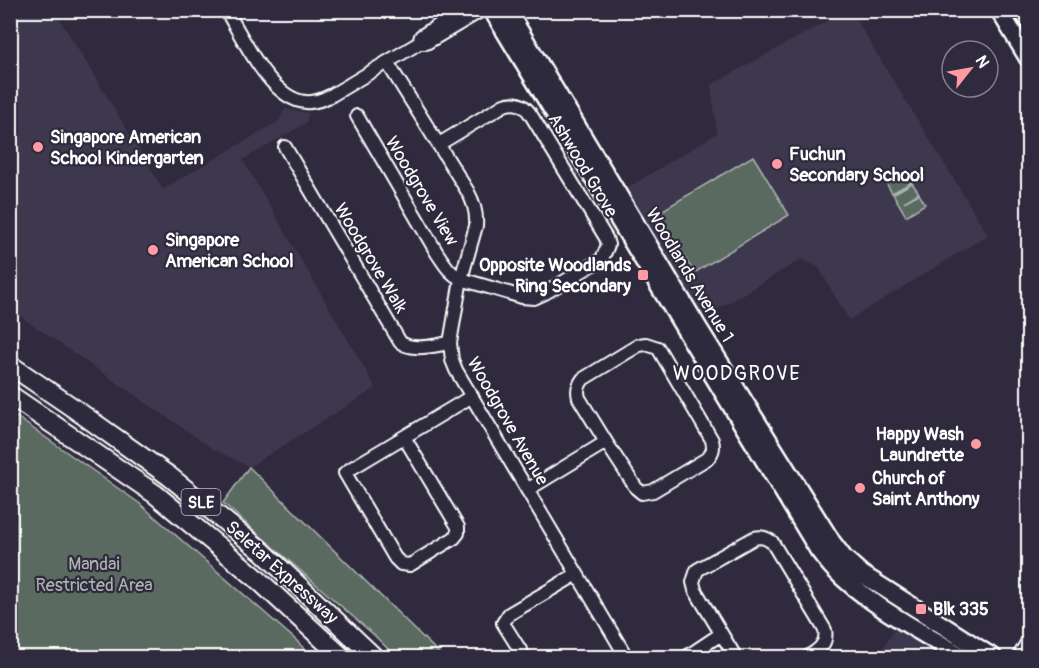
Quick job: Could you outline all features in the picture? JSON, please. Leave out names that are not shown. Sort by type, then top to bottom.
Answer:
[{"type":"highway","name":"Seletar Expressway","points":[[10,365],[169,476],[263,552],[375,657]]},
{"type":"highway","name":"Seletar Expressway","points":[[10,395],[155,494],[254,576],[343,657]]},
{"type":"main road","name":"Woodlands Avenue 1","points":[[492,10],[819,551],[833,569],[855,589],[964,657]]},
{"type":"main road","name":"Woodlands Avenue 1","points":[[507,10],[699,329],[844,558],[862,574],[993,657]]},
{"type":"main road","points":[[999,10],[1029,58]]},
{"type":"main road","points":[[1023,10],[1029,20]]},
{"type":"street","points":[[226,10],[263,72],[286,95],[302,102],[317,102],[332,95],[419,43],[426,43],[482,10]]},
{"type":"street","points":[[419,43],[422,36],[463,10]]},
{"type":"street","name":"Woodgrove Avenue","points":[[387,62],[472,200],[477,218],[461,279],[450,343],[452,360],[627,657]]},
{"type":"street","name":"Ashwood Grove","points":[[439,144],[504,105],[515,103],[522,105],[531,115],[606,238],[608,245],[602,259],[534,298],[522,297],[461,279]]},
{"type":"street","name":"Woodgrove View","points":[[357,116],[448,269],[461,279]]},
{"type":"street","name":"Woodgrove Walk","points":[[285,147],[400,342],[413,348],[450,343]]},
{"type":"street","points":[[646,344],[658,348],[714,446],[708,458],[653,490],[642,493],[636,488],[606,442],[579,398],[579,384],[583,379],[639,345],[646,344]]},
{"type":"street","points":[[404,437],[458,527],[458,533],[454,538],[410,565],[401,564],[395,558],[345,473],[404,437],[472,396]]},
{"type":"street","points":[[527,490],[606,442]]},
{"type":"street","points":[[735,657],[695,590],[694,577],[697,570],[754,538],[760,537],[772,542],[825,630],[824,644],[806,657]]},
{"type":"street","points":[[525,657],[503,623],[509,614],[577,574]]},
{"type":"street","points":[[685,657],[720,634]]},
{"type":"street","points":[[1018,657],[1029,641]]},
{"type":"shaded area","name":"Singapore American School","points":[[11,10],[55,11],[163,189],[279,121],[285,109],[309,113],[306,123],[243,160],[376,388],[249,467],[213,449],[11,310]]},
{"type":"shaded area","name":"Fuchun Secondary School","points":[[845,11],[851,11],[988,235],[849,320],[818,267],[802,259],[701,319],[624,190],[717,133],[711,85]]},
{"type":"shaded area","points":[[896,627],[945,657],[877,658]]},
{"type":"green space","points":[[753,156],[789,215],[694,273],[658,213]]},
{"type":"green space","points":[[906,171],[912,182],[892,193],[886,183]]},
{"type":"green space","points":[[912,183],[919,193],[904,202],[919,194],[925,204],[906,216],[893,194]]},
{"type":"green space","name":"Mandai Restricted Area","points":[[11,413],[139,503],[297,641],[312,657],[11,657]]},
{"type":"green space","points":[[249,467],[443,657],[396,657],[374,635],[223,503]]},
{"type":"place","name":"Singapore American School Kindergarten","points":[[38,147]]},
{"type":"place","name":"Fuchun Secondary School","points":[[777,164]]},
{"type":"place","name":"Singapore American School","points":[[153,250]]},
{"type":"place","name":"Opposite Woodlands Ring Secondary","points":[[643,275]]},
{"type":"place","name":"Happy Wash Laundrette","points":[[976,444]]},
{"type":"place","name":"Church of Saint Anthony","points":[[860,488]]},
{"type":"place","name":"Blk 335","points":[[921,609]]},
{"type":"district","name":"WOODGROVE","points":[[737,373]]}]
